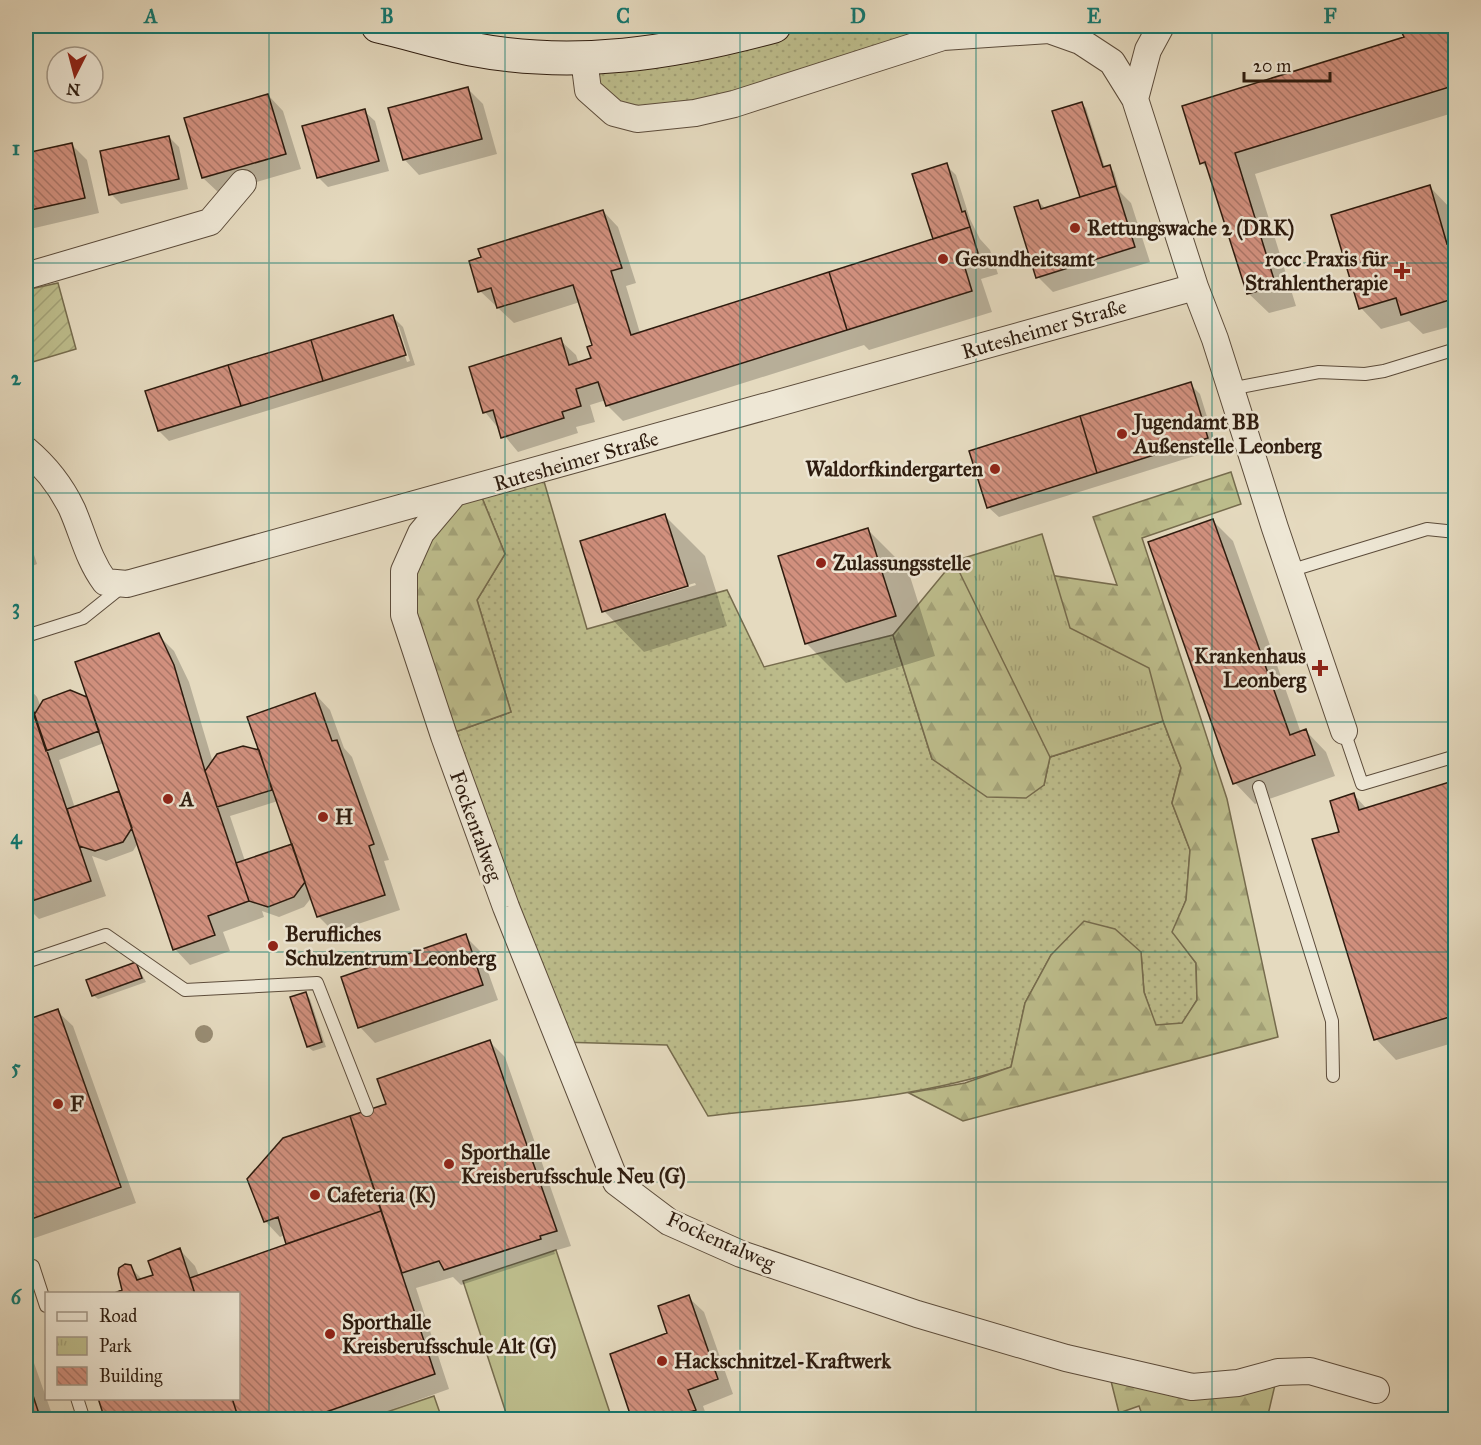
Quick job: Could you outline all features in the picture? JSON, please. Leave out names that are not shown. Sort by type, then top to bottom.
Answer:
[{"type":"street","points":[[378,26],[471,49],[528,57],[584,59],[678,49],[774,26]]},
{"type":"street","points":[[1135,99],[1148,50],[1161,26]]},
{"type":"street","points":[[584,59],[588,90],[614,113],[638,119],[695,113],[734,104],[943,37],[1059,28],[1112,62],[1135,99],[1344,731]]},
{"type":"street","points":[[26,276],[210,222],[243,183]]},
{"type":"street","name":"Rutesheimer Straße","points":[[127,584],[1196,287]]},
{"type":"street","points":[[26,450],[56,480],[72,510],[86,548],[105,582],[127,584]]},
{"type":"street","name":"Fockentalweg","points":[[453,495],[421,533],[404,571],[404,615],[444,736],[506,907],[616,1182],[669,1222],[741,1254],[917,1314],[1066,1358],[1192,1387],[1238,1383],[1278,1372],[1310,1371],[1376,1390]]},
{"type":"lane","points":[[1230,389],[1319,372],[1365,374],[1384,371],[1455,349]]},
{"type":"lane","points":[[1290,571],[1428,529],[1455,532]]},
{"type":"lane","points":[[26,636],[83,618],[127,584]]},
{"type":"lane","points":[[1344,731],[1362,784],[1455,756]]},
{"type":"lane","points":[[1259,787],[1332,1021],[1333,1076]]},
{"type":"lane","points":[[26,962],[106,934],[185,990],[317,983],[367,1110]]},
{"type":"lane","points":[[33,1266],[45,1303]]},
{"type":"lane","points":[[78,1400],[84,1419]]},
{"type":"green space","points":[[774,26],[1068,26],[943,37],[734,104],[614,113],[584,59]]},
{"type":"green space","points":[[58,283],[76,349],[26,364],[26,290]]},
{"type":"green space","points":[[541,471],[587,629],[727,590],[764,667],[893,635],[932,759],[1044,785],[1050,757],[1163,721],[1181,768],[1172,803],[1190,850],[1186,900],[1173,932],[1196,963],[1197,1000],[1182,1024],[1155,1025],[1144,992],[1141,952],[1051,955],[1025,1003],[1011,1067],[937,1087],[899,1094],[708,1116],[667,1045],[559,1042],[444,736],[511,712],[477,600],[505,554],[478,488]]},
{"type":"green space","points":[[1231,472],[1241,504],[1142,538],[1227,799],[1278,1037],[963,1121],[909,1093],[965,1083],[1011,1067],[1025,1003],[1051,955],[1084,921],[1115,929],[1141,952],[1144,992],[1156,1025],[1182,1023],[1197,1000],[1196,963],[1172,932],[1186,900],[1190,850],[1172,803],[1181,768],[1163,721],[1050,757],[1044,785],[1026,798],[987,797],[932,759],[893,635],[954,561],[1117,585],[1093,517]]},
{"type":"green space","points":[[478,488],[505,554],[477,600],[511,712],[444,736],[404,571],[421,533]]},
{"type":"green space","points":[[1042,534],[1070,628],[1149,668],[1163,721],[1050,757],[954,561]]},
{"type":"green space","points":[[556,1250],[612,1419],[508,1419],[463,1281]]},
{"type":"green space","points":[[1108,1369],[1152,1379],[1278,1372],[1267,1419],[1144,1420],[1139,1406],[1119,1413]]},
{"type":"green space","points":[[434,1396],[442,1419],[366,1419]]},
{"type":"building","points":[[1425,26],[1451,26],[1456,41],[1456,85],[1235,153],[1276,286],[1247,294],[1205,162],[1200,164],[1182,106],[1404,37],[1402,33]]},
{"type":"building","points":[[468,87],[482,139],[403,160],[388,108]]},
{"type":"building","points":[[268,94],[286,154],[202,178],[184,118]]},
{"type":"building","points":[[1082,102],[1103,167],[1110,165],[1116,186],[1080,197],[1052,111]]},
{"type":"building","points":[[365,109],[379,161],[317,178],[302,126]]},
{"type":"building","points":[[169,136],[179,179],[109,195],[100,151]]},
{"type":"building","points":[[72,143],[85,198],[26,211],[26,153]]},
{"type":"building","points":[[947,163],[962,212],[965,211],[970,227],[933,239],[912,174]]},
{"type":"building","name":"rocc Praxis für Strahlentherapie","points":[[1430,185],[1447,244],[1456,242],[1456,298],[1401,315],[1396,298],[1359,309],[1331,215]]},
{"type":"building","name":"Rettungswache 2 (DRK)","points":[[1116,186],[1135,247],[1036,278],[1014,207],[1038,200],[1041,209]]},
{"type":"building","points":[[603,210],[622,268],[611,271],[631,335],[829,272],[847,330],[606,406],[598,382],[576,389],[581,406],[562,412],[564,418],[501,438],[493,410],[483,413],[469,367],[561,338],[569,365],[591,358],[587,347],[592,345],[573,285],[497,308],[491,288],[478,292],[469,261],[481,257],[478,249]]},
{"type":"building","points":[[970,227],[978,253],[962,258],[972,291],[847,330],[829,272]]},
{"type":"building","points":[[393,315],[406,355],[323,381],[311,340]]},
{"type":"building","points":[[311,340],[323,381],[241,406],[228,365]]},
{"type":"building","points":[[228,365],[241,406],[158,431],[145,391]]},
{"type":"building","points":[[1191,382],[1208,438],[1097,473],[1080,416]]},
{"type":"building","points":[[1080,416],[1097,473],[987,508],[969,451]]},
{"type":"building","points":[[665,514],[688,586],[602,612],[580,541]]},
{"type":"building","points":[[1213,519],[1290,735],[1306,729],[1315,755],[1233,784],[1148,542]]},
{"type":"building","points":[[868,528],[896,616],[805,644],[778,556]]},
{"type":"building","name":"A","points":[[159,633],[174,665],[205,771],[249,901],[208,916],[215,935],[173,950],[75,662]]},
{"type":"building","points":[[26,689],[91,881],[26,903]]},
{"type":"building","points":[[70,690],[87,697],[99,731],[46,751],[34,715],[43,700]]},
{"type":"building","name":"H","points":[[315,693],[332,741],[337,740],[374,844],[369,846],[385,895],[317,917],[247,717]]},
{"type":"building","points":[[243,746],[259,750],[272,790],[217,807],[205,771],[217,754]]},
{"type":"building","points":[[1456,780],[1456,1015],[1374,1040],[1312,839],[1339,832],[1330,801],[1354,793],[1359,810]]},
{"type":"building","points":[[119,791],[132,828],[123,842],[95,851],[79,846],[67,809]]},
{"type":"building","points":[[292,844],[305,882],[294,897],[268,907],[249,901],[236,863]]},
{"type":"building","points":[[466,934],[483,985],[358,1028],[341,977]]},
{"type":"building","points":[[136,962],[142,978],[92,996],[86,980]]},
{"type":"building","points":[[306,992],[322,1042],[307,1047],[290,997]]},
{"type":"building","name":"F","points":[[58,1009],[121,1187],[26,1221],[26,1020]]},
{"type":"building","name":"Sporthalle Kreisberufsschule Neu (G)","points":[[490,1040],[557,1231],[540,1236],[541,1239],[444,1270],[439,1261],[402,1273],[350,1116],[386,1104],[377,1079]]},
{"type":"building","name":"Cafeteria (K)","points":[[350,1116],[381,1211],[286,1244],[278,1217],[264,1222],[247,1179],[283,1138]]},
{"type":"building","name":"Sporthalle Kreisberufsschule Alt (G)","points":[[381,1211],[435,1374],[303,1420],[239,1420],[233,1400],[240,1400],[240,1292],[194,1292],[190,1278]]},
{"type":"building","points":[[180,1248],[194,1292],[117,1292],[122,1290],[118,1274],[119,1268],[125,1264],[131,1265],[137,1280],[153,1275],[148,1261]]},
{"type":"building","name":"Hackschnitzel-Kraftwerk","points":[[689,1295],[718,1379],[688,1390],[696,1410],[666,1420],[632,1420],[610,1354],[667,1333],[658,1306]]},
{"type":"building","points":[[26,1374],[41,1420],[26,1420]]},
{"type":"building","points":[[99,1400],[233,1400],[239,1420],[105,1420]]},
{"type":"place","name":"Rettungswache 2 (DRK)","points":[[1075,228]]},
{"type":"place","name":"Gesundheitsamt","points":[[943,259]]},
{"type":"place","name":"rocc Praxis für Strahlentherapie","points":[[1402,271]]},
{"type":"place","name":"Jugendamt BB Außenstelle Leonberg","points":[[1122,434]]},
{"type":"place","name":"Waldorfkindergarten","points":[[995,469]]},
{"type":"place","name":"Zulassungsstelle","points":[[821,563]]},
{"type":"place","name":"Krankenhaus Leonberg","points":[[1320,668]]},
{"type":"place","name":"A","points":[[168,799]]},
{"type":"place","name":"H","points":[[323,817]]},
{"type":"place","name":"Berufliches Schulzentrum Leonberg","points":[[273,946]]},
{"type":"place","name":"F","points":[[58,1104]]},
{"type":"place","name":"Sporthalle Kreisberufsschule Neu (G)","points":[[449,1164]]},
{"type":"place","name":"Cafeteria (K)","points":[[315,1195]]},
{"type":"place","name":"Sporthalle Kreisberufsschule Alt (G)","points":[[330,1334]]},
{"type":"place","name":"Hackschnitzel-Kraftwerk","points":[[662,1361]]}]
